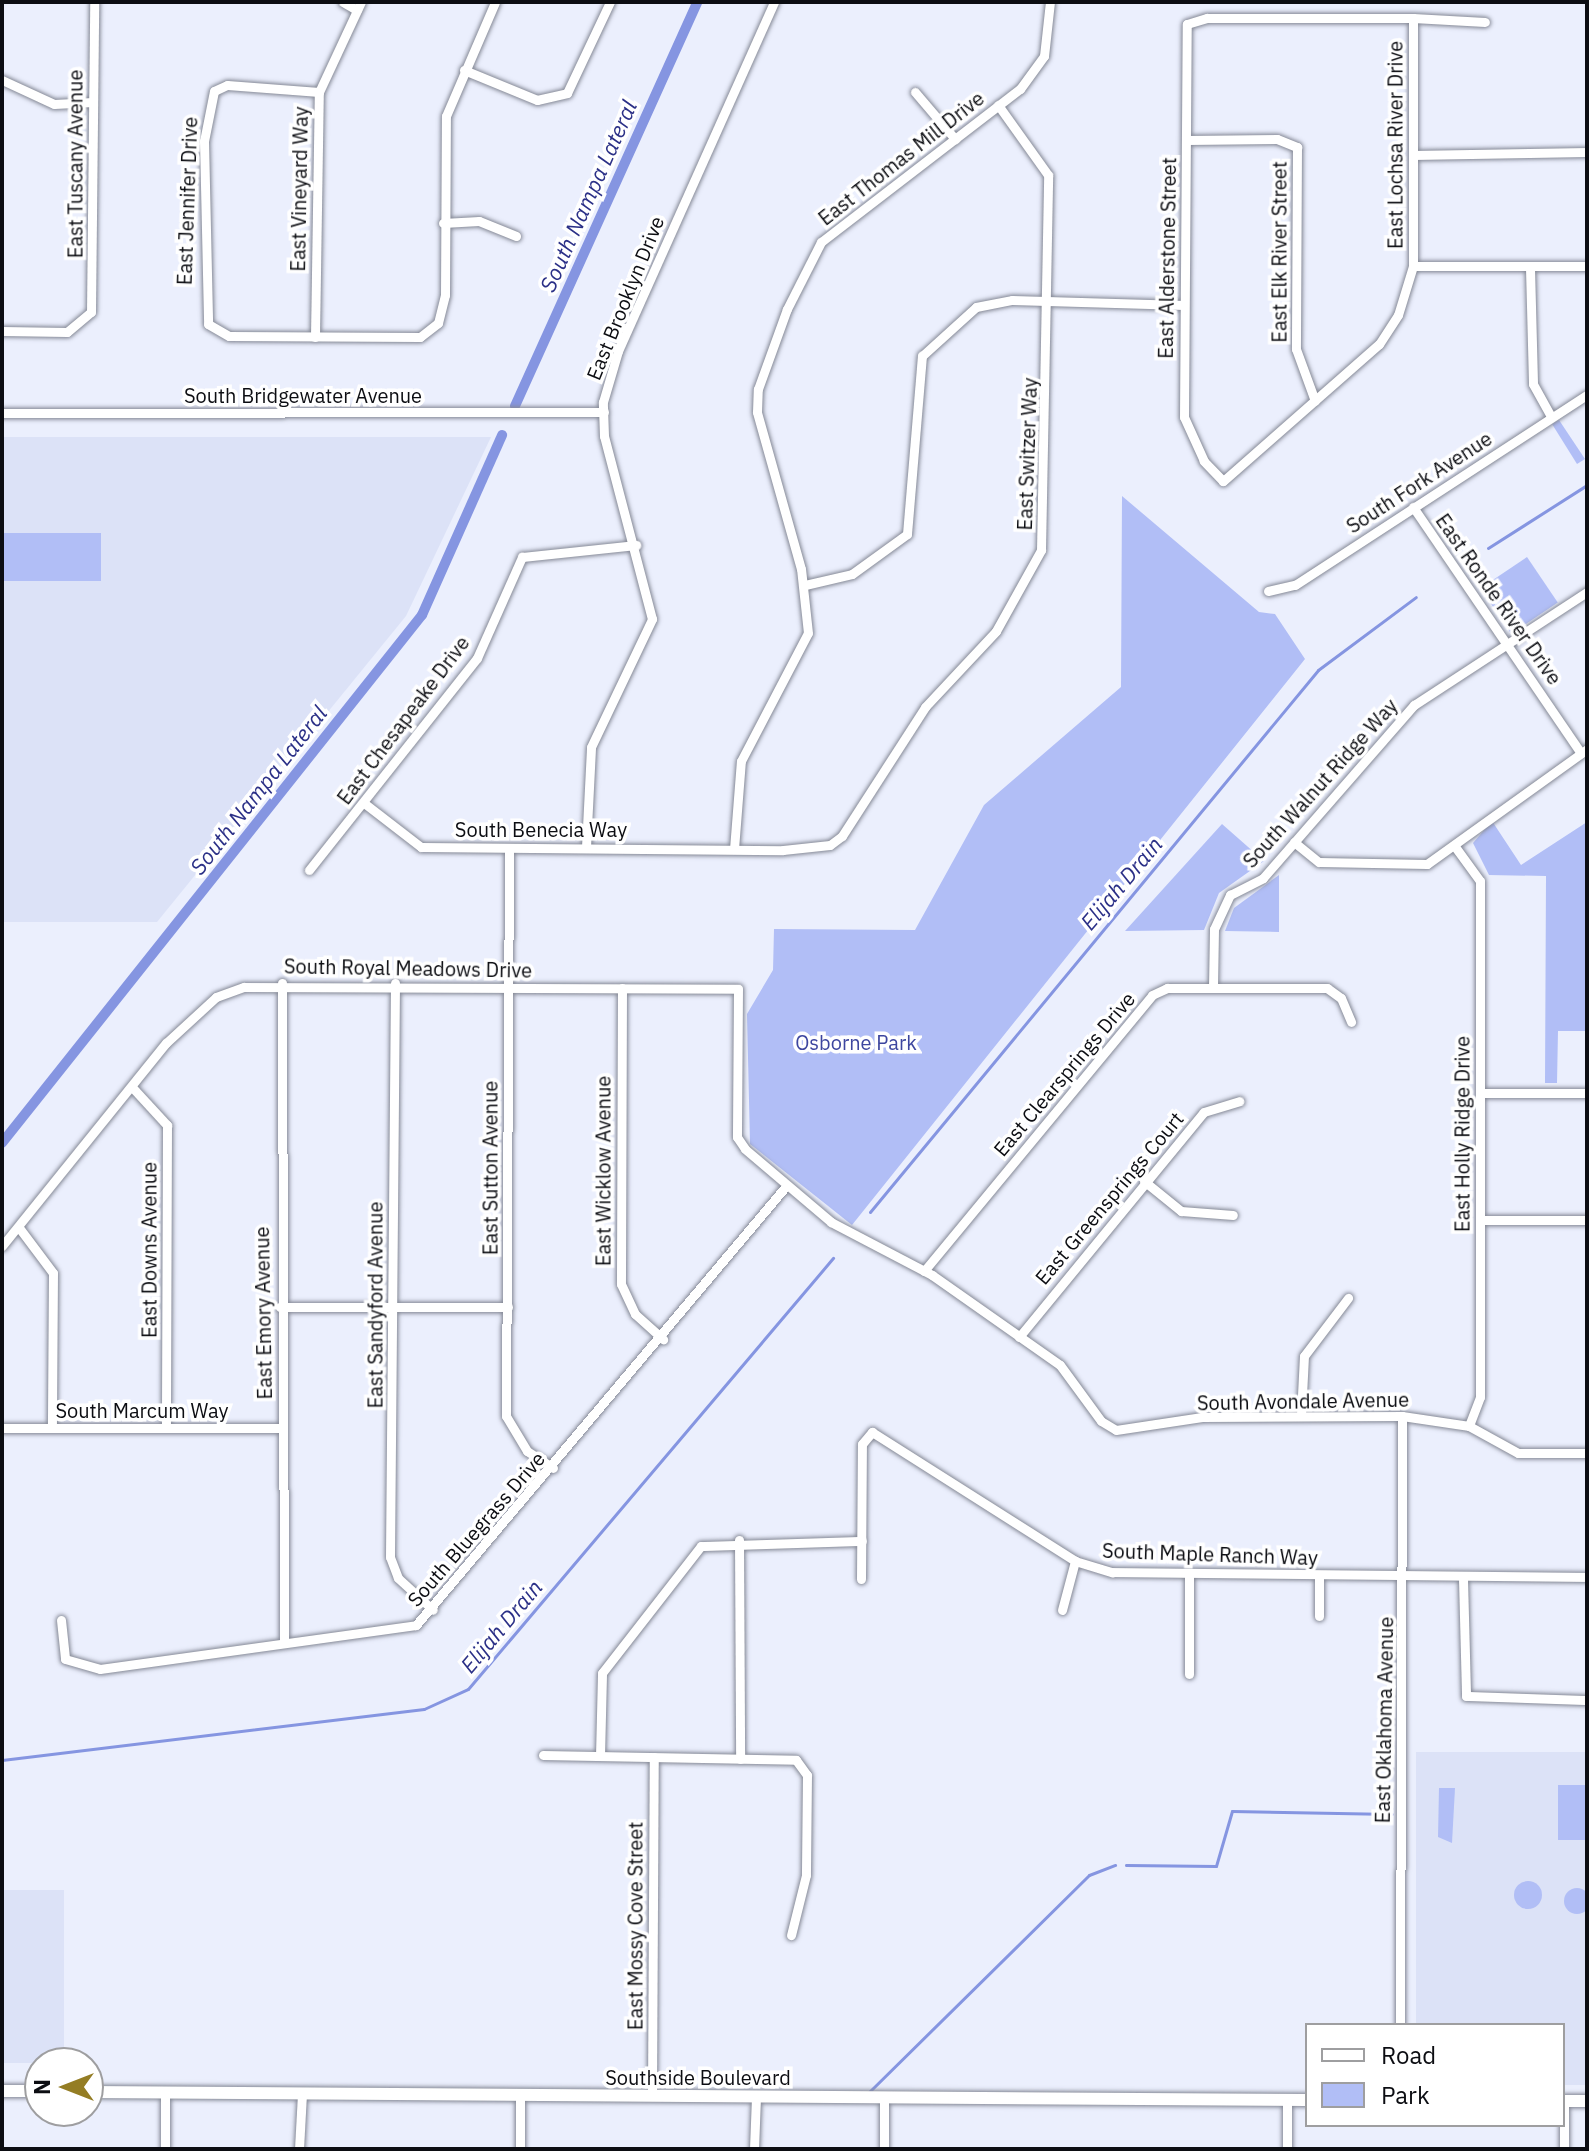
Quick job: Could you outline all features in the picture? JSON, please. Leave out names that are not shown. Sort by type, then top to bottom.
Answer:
[{"type":"main road","points":[[2,2091],[24,2091]]},
{"type":"main road","name":"Southside Boulevard","points":[[104,2092],[1305,2100]]},
{"type":"main road","points":[[1565,2101],[1587,2101]]},
{"type":"street","name":"East Tuscany Avenue","points":[[2,331],[49,334],[83,324],[93,298],[94,2]]},
{"type":"street","points":[[343,2],[359,6]]},
{"type":"street","points":[[315,337],[420,337],[438,323],[445,295],[442,138],[464,70],[495,2]]},
{"type":"street","points":[[464,70],[537,100],[567,93],[610,2]]},
{"type":"street","name":"East Brooklyn Drive","points":[[586,847],[591,747],[652,619],[604,412],[618,351],[774,2]]},
{"type":"street","name":"East Thomas Mill Drive","points":[[734,849],[741,761],[808,633],[805,585],[759,436],[758,389],[821,242],[998,105],[1044,56],[1050,2]]},
{"type":"street","name":"East Vineyard Way","points":[[315,337],[319,92],[359,6]]},
{"type":"street","points":[[1413,18],[1485,22]]},
{"type":"street","name":"East Alderstone Street","points":[[1223,481],[1204,461],[1184,417],[1187,24],[1413,18]]},
{"type":"street","name":"East Lochsa River Drive","points":[[1223,481],[1379,344],[1398,315],[1413,266],[1413,18]]},
{"type":"street","points":[[2,80],[54,104],[93,102]]},
{"type":"street","name":"East Jennifer Drive","points":[[315,337],[229,336],[208,324],[204,141],[214,91],[227,85],[319,92]]},
{"type":"street","points":[[915,92],[955,139]]},
{"type":"street","name":"East Switzer Way","points":[[734,849],[813,849],[842,836],[925,707],[1026,586],[1045,522],[1048,175],[998,105]]},
{"type":"street","name":"East Elk River Street","points":[[1187,140],[1277,139],[1297,147],[1296,349],[1315,401]]},
{"type":"street","points":[[1413,155],[1587,152]]},
{"type":"street","points":[[443,223],[479,221],[516,236]]},
{"type":"street","points":[[1413,266],[1587,266]]},
{"type":"street","points":[[1530,268],[1533,384],[1551,416]]},
{"type":"street","points":[[805,585],[852,574],[907,534],[918,371],[935,340],[991,301],[1184,305]]},
{"type":"street","name":"South Fork Avenue","points":[[1268,591],[1295,585],[1587,395]]},
{"type":"street","name":"South Bridgewater Avenue","points":[[2,413],[604,412]]},
{"type":"street","name":"East Ronde River Drive","points":[[1413,507],[1584,751]]},
{"type":"street","name":"East Chesapeake Drive","points":[[309,870],[477,658],[522,557],[636,545]]},
{"type":"street","name":"South Walnut Ridge Way","points":[[1213,987],[1214,929],[1230,895],[1263,878],[1391,727],[1587,592]]},
{"type":"street","points":[[1294,842],[1319,862],[1427,864],[1456,848],[1480,820],[1584,751]]},
{"type":"street","name":"South Benecia Way","points":[[364,803],[421,847],[734,849]]},
{"type":"street","name":"East Sutton Avenue","points":[[509,848],[506,1416],[527,1451],[553,1468]]},
{"type":"street","name":"East Holly Ridge Drive","points":[[1456,848],[1480,881],[1480,1397],[1469,1426]]},
{"type":"street","name":"South Royal Meadows Drive","points":[[2,1246],[20,1229],[132,1087],[216,997],[282,983],[395,983],[509,989],[738,989]]},
{"type":"street","name":"East Emory Avenue","points":[[282,983],[280,1307],[284,1643]]},
{"type":"street","name":"East Sandyford Avenue","points":[[395,983],[390,1557],[398,1578],[433,1610]]},
{"type":"street","name":"East Clearsprings Drive","points":[[924,1271],[1152,995],[1213,987],[1327,988],[1341,998],[1351,1022]]},
{"type":"street","name":"East Wicklow Avenue","points":[[622,988],[621,1284],[635,1314],[663,1339]]},
{"type":"street","name":"South Avondale Avenue","points":[[738,989],[737,1137],[786,1186],[831,1222],[924,1271],[1060,1365],[1101,1421],[1116,1430],[1202,1417],[1402,1416],[1469,1426],[1518,1453],[1587,1453]]},
{"type":"street","name":"East Downs Avenue","points":[[132,1087],[167,1125],[166,1428]]},
{"type":"street","points":[[1480,1093],[1587,1093]]},
{"type":"street","name":"East Greensprings Court","points":[[1019,1337],[1144,1181],[1204,1112],[1239,1101]]},
{"type":"street","points":[[1144,1181],[1181,1211],[1233,1215]]},
{"type":"street","name":"South Bluegrass Drive","points":[[61,1620],[65,1659],[87,1668],[416,1625],[433,1610],[663,1339],[786,1186]]},
{"type":"street","points":[[1480,1220],[1587,1220]]},
{"type":"street","points":[[20,1229],[53,1273],[52,1428]]},
{"type":"street","points":[[1301,1415],[1304,1356],[1348,1298]]},
{"type":"street","points":[[280,1307],[508,1307]]},
{"type":"street","name":"East Oklahoma Avenue","points":[[1400,2023],[1402,1416]]},
{"type":"street","name":"South Marcum Way","points":[[2,1428],[282,1428]]},
{"type":"street","name":"South Maple Ranch Way","points":[[862,1541],[864,1435],[881,1434],[1075,1561],[1112,1572],[1463,1579],[1587,1577]]},
{"type":"street","points":[[739,1540],[740,1759]]},
{"type":"street","points":[[600,1756],[602,1673],[701,1546],[739,1540],[862,1541],[861,1579]]},
{"type":"street","points":[[1062,1610],[1075,1561]]},
{"type":"street","points":[[1189,1575],[1189,1674]]},
{"type":"street","points":[[1319,1575],[1319,1616]]},
{"type":"street","points":[[1463,1579],[1466,1696],[1587,1700]]},
{"type":"street","points":[[543,1755],[740,1759],[804,1767],[806,1875],[791,1935]]},
{"type":"street","name":"East Mossy Cove Street","points":[[652,2096],[654,1757]]},
{"type":"street","points":[[165,2093],[165,2149]]},
{"type":"street","points":[[299,2149],[302,2093]]},
{"type":"street","points":[[520,2096],[520,2149]]},
{"type":"street","points":[[754,2149],[756,2097]]},
{"type":"street","points":[[884,2098],[884,2149]]},
{"type":"street","points":[[1287,2100],[1287,2149]]},
{"type":"street","points":[[1564,2127],[1564,2149]]},
{"type":"shaded area","points":[[2,437],[491,437],[406,616],[157,922],[2,922]]},
{"type":"shaded area","points":[[1416,1752],[1587,1752],[1587,2085],[1565,2085],[1565,2023],[1416,2023]]},
{"type":"shaded area","points":[[3,1890],[64,1890],[64,2047],[24,2047],[24,2063],[3,2063]]},
{"type":"green space","points":[[1559,420],[1585,459],[1577,464],[1552,424]]},
{"type":"green space","name":"Osborne Park","points":[[1122,496],[1259,612],[1275,614],[1305,659],[852,1225],[750,1144],[747,1014],[773,970],[774,929],[915,930],[984,805],[1121,687]]},
{"type":"green space","points":[[2,533],[101,533],[101,581],[2,581]]},
{"type":"green space","points":[[1527,557],[1558,603],[1511,634],[1481,588]]},
{"type":"green space","points":[[1492,821],[1521,865],[1587,822],[1587,1031],[1558,1031],[1557,1083],[1545,1083],[1546,876],[1489,875],[1473,843]]},
{"type":"green space","points":[[1222,824],[1264,861],[1219,893],[1204,930],[1125,931]]},
{"type":"green space","points":[[1279,875],[1279,932],[1225,931],[1234,908]]},
{"type":"green space","points":[[1558,1785],[1587,1785],[1587,1840],[1558,1840]]},
{"type":"green space","points":[[1439,1788],[1455,1788],[1452,1843],[1438,1837]]},
{"type":"green space","points":[[1528,1881],[1538,1885],[1542,1895],[1538,1905],[1528,1909],[1518,1905],[1514,1895],[1518,1885]]},
{"type":"green space","points":[[1577,1888],[1586,1892],[1590,1901],[1586,1910],[1577,1914],[1568,1910],[1564,1901],[1568,1892]]},
{"type":"waterway","name":"South Nampa Lateral","points":[[515,406],[697,2]]},
{"type":"waterway","name":"South Nampa Lateral","points":[[2,1143],[422,615],[502,435]]},
{"type":"waterway","name":"Elijah Drain","points":[[1488,548],[1587,485]]},
{"type":"waterway","name":"Elijah Drain","points":[[870,1212],[1318,670],[1416,597]]},
{"type":"waterway","name":"Elijah Drain","points":[[2,1760],[424,1709],[468,1689],[833,1258]]},
{"type":"waterway","points":[[1126,1865],[1216,1866],[1232,1811],[1392,1814]]},
{"type":"waterway","points":[[869,2092],[1089,1875],[1115,1865]]}]
